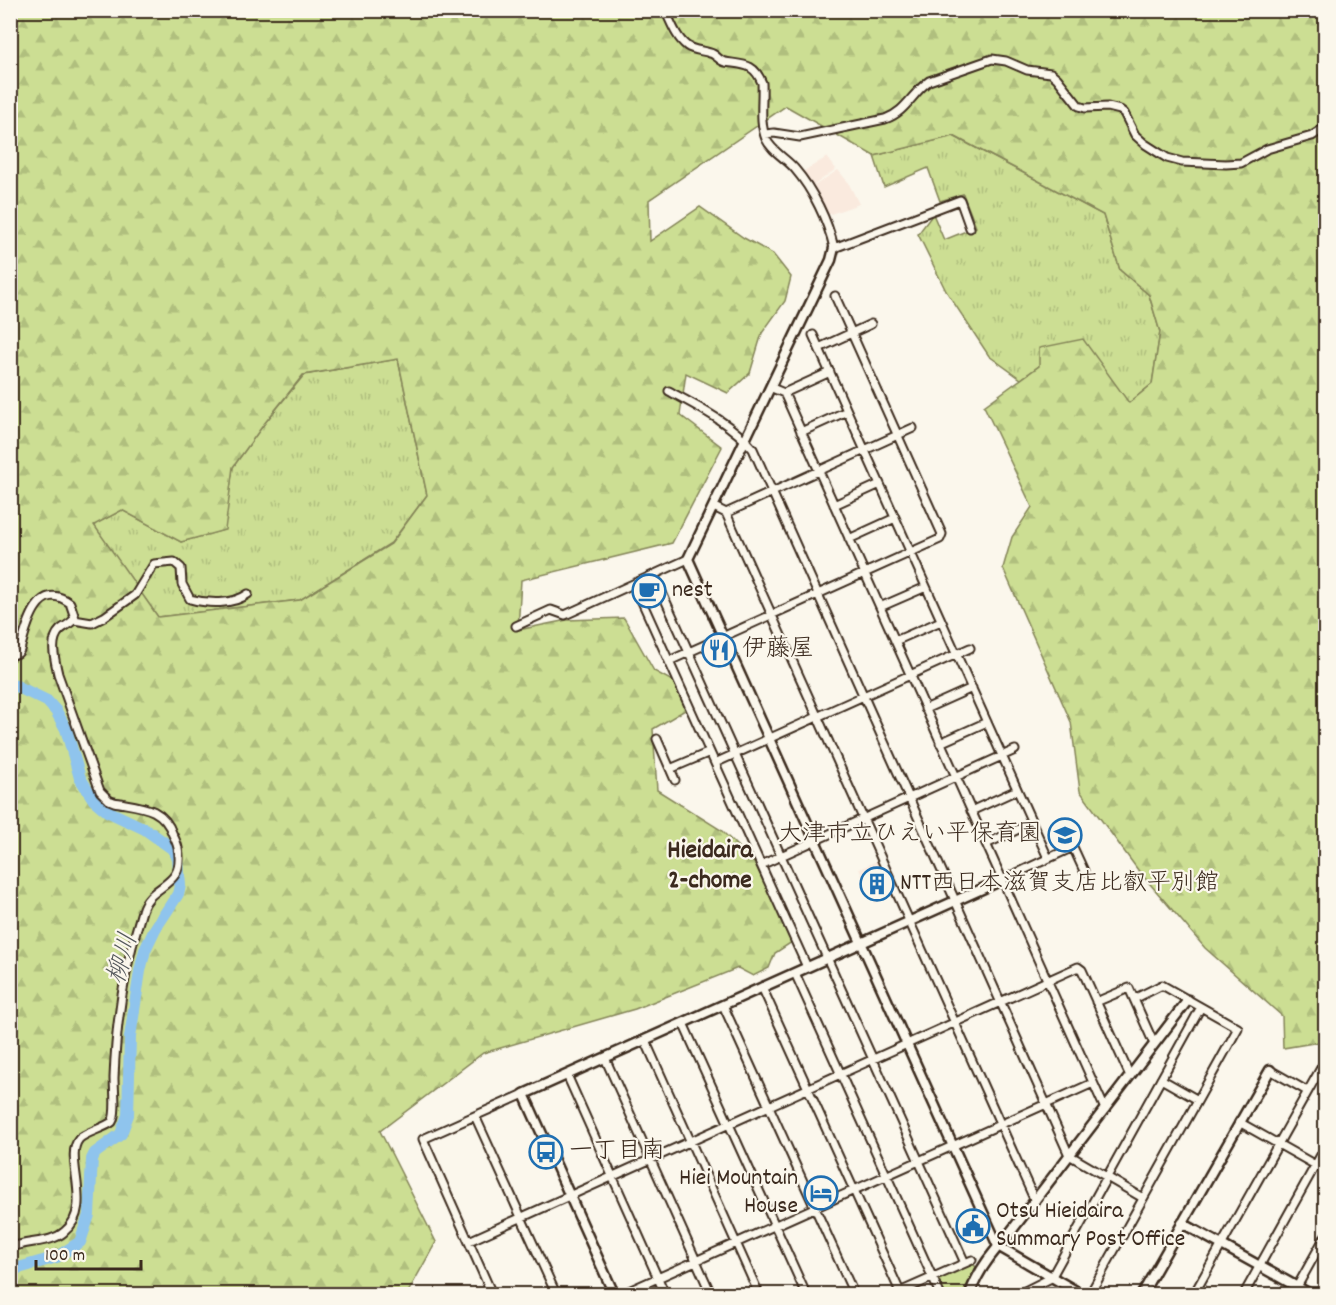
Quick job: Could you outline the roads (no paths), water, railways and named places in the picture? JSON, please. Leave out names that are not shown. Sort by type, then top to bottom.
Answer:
[{"type":"street","points":[[516,626],[551,610],[565,615],[688,559],[772,388],[831,260],[834,248],[820,209],[806,183],[789,162],[770,145],[765,134],[762,123],[760,77],[747,65],[723,62],[710,53],[687,46],[665,10]]},
{"type":"street","points":[[765,134],[800,137],[885,119],[894,116],[906,107],[922,86],[929,81],[992,59],[1005,61],[1027,70],[1051,73],[1079,106],[1084,108],[1108,107],[1120,110],[1124,113],[1135,135],[1145,144],[1167,158],[1182,162],[1242,163],[1267,150],[1312,136],[1326,127]]},
{"type":"street","points":[[834,248],[960,200],[970,228]]},
{"type":"street","points":[[669,661],[940,539],[942,534],[835,296]]},
{"type":"street","points":[[819,348],[871,324]]},
{"type":"street","points":[[813,335],[1048,858]]},
{"type":"street","points":[[784,393],[830,372]]},
{"type":"street","points":[[772,388],[784,393],[1105,1109]]},
{"type":"street","points":[[669,391],[706,411],[746,441],[753,449],[1069,1155],[1143,1198]]},
{"type":"street","points":[[801,432],[847,411]]},
{"type":"street","points":[[726,513],[913,428]]},
{"type":"street","points":[[834,505],[880,484]]},
{"type":"street","points":[[714,507],[726,513],[1035,1200]]},
{"type":"street","points":[[849,539],[895,518]]},
{"type":"street","points":[[688,559],[998,1246],[1082,1294]]},
{"type":"street","points":[[74,620],[92,623],[104,617],[135,595],[154,564],[174,562],[181,568],[182,584],[190,599],[201,602],[238,601],[248,594]]},
{"type":"street","points":[[654,575],[919,1161],[969,1261],[899,1294],[762,987]]},
{"type":"street","points":[[634,584],[807,967]]},
{"type":"street","points":[[880,607],[926,586]]},
{"type":"street","points":[[10,656],[20,650],[33,610],[41,601],[52,598],[64,599],[73,608],[74,620],[59,632],[55,641],[54,655],[58,674],[97,784],[109,800],[149,808],[169,824],[177,842],[178,866],[172,879],[151,896],[142,907],[127,962],[117,1034],[113,1099],[115,1118],[104,1128],[82,1136],[77,1143],[75,1155],[78,1208],[76,1218],[60,1236],[10,1248]]},
{"type":"street","points":[[895,641],[941,621]]},
{"type":"street","points":[[715,763],[970,648]]},
{"type":"street","points":[[926,709],[972,688]]},
{"type":"street","points":[[940,742],[987,722]]},
{"type":"street","points":[[657,739],[675,780]]},
{"type":"street","points":[[761,865],[1015,750]]},
{"type":"street","points":[[670,769],[710,752]]},
{"type":"street","points":[[971,811],[1017,790]]},
{"type":"street","points":[[986,844],[1032,823]]},
{"type":"street","points":[[492,1294],[423,1139],[1073,847],[1084,871]]},
{"type":"street","points":[[469,1241],[1078,967],[1082,970],[1130,1076]]},
{"type":"street","points":[[795,973],[940,1294]]},
{"type":"street","points":[[1090,1294],[1238,1028],[1162,985],[1134,999]]},
{"type":"street","points":[[1096,1002],[1128,988],[1154,1044]]},
{"type":"street","points":[[970,1294],[982,1267],[1188,1000]]},
{"type":"street","points":[[723,1005],[854,1294]]},
{"type":"street","points":[[1019,1294],[1051,1278],[1201,1007]]},
{"type":"street","points":[[683,1023],[806,1294]]},
{"type":"street","points":[[645,1040],[759,1294]]},
{"type":"street","points":[[605,1058],[711,1294]]},
{"type":"street","points":[[1194,1294],[1326,1059]]},
{"type":"street","points":[[1142,1294],[1270,1070],[1308,1091]]},
{"type":"street","points":[[567,1075],[665,1294]]},
{"type":"street","points":[[1161,1079],[1198,1100]]},
{"type":"street","points":[[622,1294],[1093,1083]]},
{"type":"street","points":[[524,1095],[614,1294]]},
{"type":"street","points":[[475,1116],[556,1294]]},
{"type":"street","points":[[1239,1122],[1326,1171]]},
{"type":"street","points":[[1244,1294],[1326,1146]]},
{"type":"street","points":[[1182,1223],[1259,1266],[1295,1291],[1311,1294]]},
{"type":"street","points":[[1295,1291],[1326,1235]]},
{"type":"waterway","name":"柳川","points":[[10,683],[47,701],[56,711],[66,729],[80,778],[94,800],[107,811],[145,829],[173,849],[178,859],[180,885],[178,894],[155,929],[145,950],[130,1037],[128,1115],[121,1134],[95,1153],[92,1159],[89,1215],[80,1242],[57,1257],[10,1272]]},
{"type":"place","name":"nest","points":[[649,591]]},
{"type":"place","name":"伊藤屋","points":[[719,650]]},
{"type":"place","name":"大津市立ひえい平保育園","points":[[1065,835]]},
{"type":"place","name":"NTT西日本滋賀支店比叡平別館","points":[[877,884]]},
{"type":"place","name":"一丁目南","points":[[546,1152]]},
{"type":"place","name":"Hiei Mountain House","points":[[821,1193]]},
{"type":"place","name":"Otsu Hieidaira Summary Post Office","points":[[973,1226]]},
{"type":"district","name":"Hieidaira 2-chome","points":[[710,866]]}]
